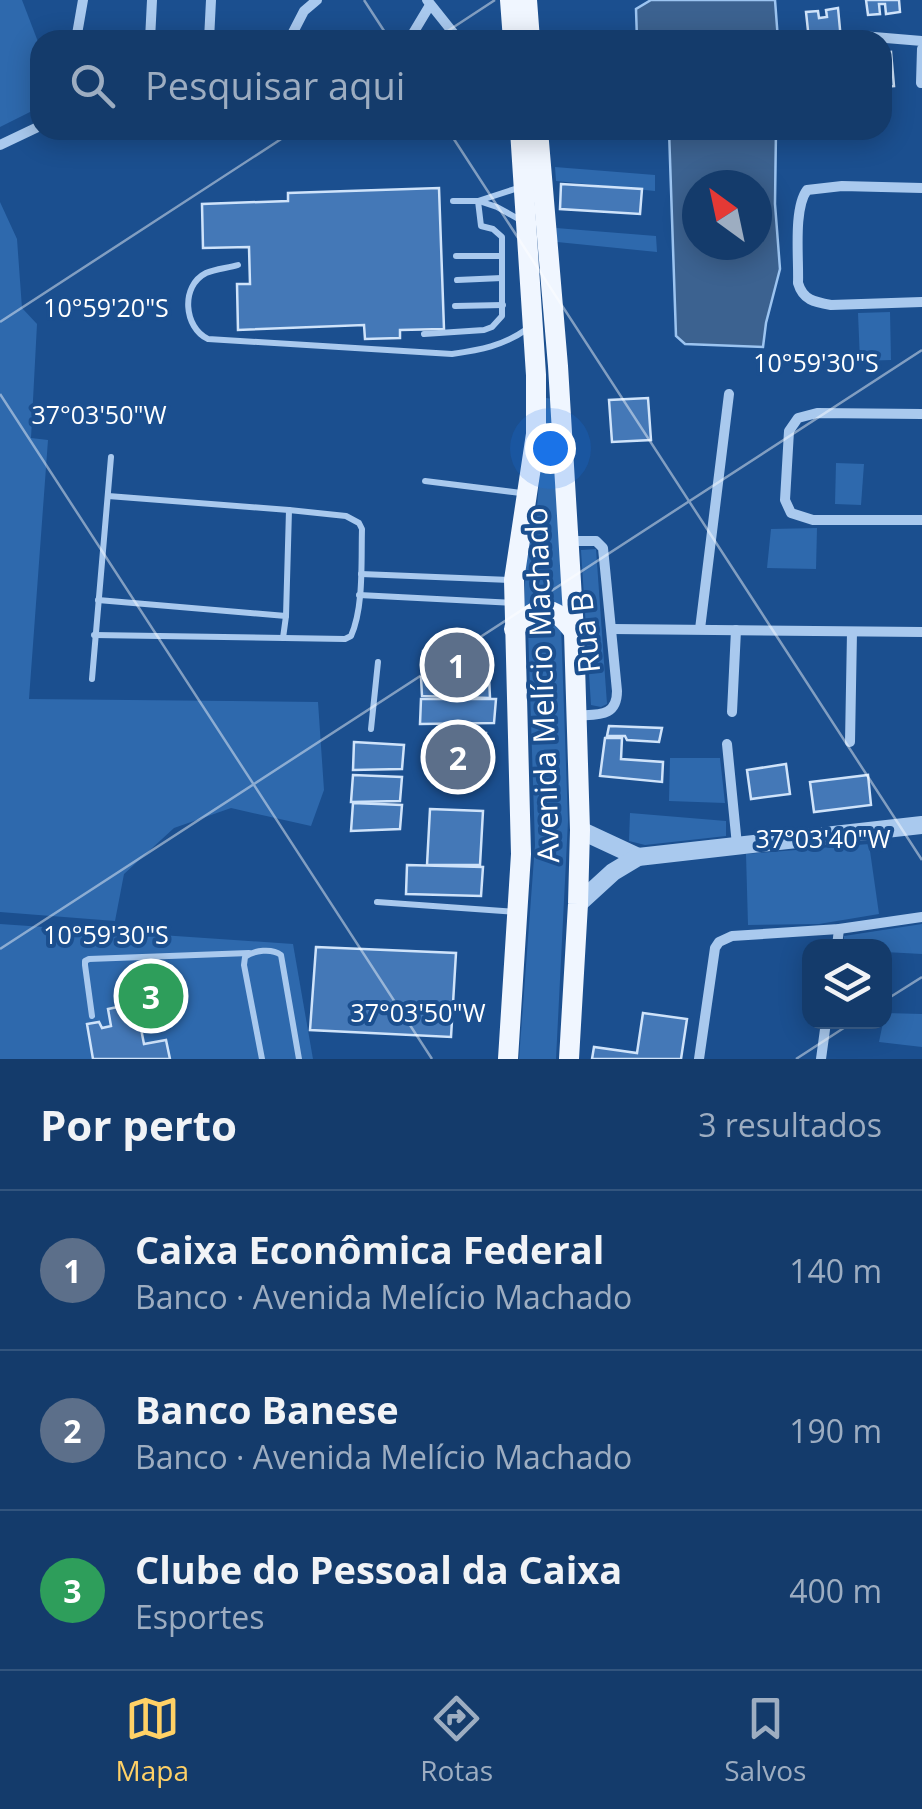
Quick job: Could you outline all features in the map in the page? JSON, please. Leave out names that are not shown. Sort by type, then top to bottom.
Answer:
[{"type":"main road","points":[[510,0],[512,30]]},
{"type":"main road","points":[[516,30],[527,0]]},
{"type":"main road","name":"Avenida Melício Machado","points":[[508,1059],[522,854],[514,580],[536,434],[521,140]]},
{"type":"main road","name":"Avenida Melício Machado","points":[[539,140],[574,632],[580,830],[569,1059]]},
{"type":"main road","points":[[514,629],[526,616],[547,609],[557,612],[574,632]]},
{"type":"street","points":[[78,30],[83,0]]},
{"type":"street","points":[[150,30],[152,0]]},
{"type":"street","points":[[209,30],[211,0]]},
{"type":"street","points":[[294,30],[304,11],[322,0]]},
{"type":"street","points":[[414,30],[429,2],[451,30]]},
{"type":"street","points":[[892,38],[922,41]]},
{"type":"street","points":[[921,83],[922,49]]},
{"type":"street","points":[[0,145],[30,131]]},
{"type":"street","points":[[922,188],[816,187],[803,194],[798,283],[806,298],[831,304],[922,302]]},
{"type":"street","points":[[700,629],[729,394]]},
{"type":"street","points":[[922,414],[817,413],[798,418],[789,430],[785,500],[791,513],[814,520],[922,520]]},
{"type":"street","name":"Rua B","points":[[570,541],[596,541],[603,548],[617,702],[606,712],[575,716]]},
{"type":"street","points":[[612,629],[922,632]]},
{"type":"street","points":[[732,712],[736,630]]},
{"type":"street","points":[[850,742],[852,632]]},
{"type":"street","points":[[727,744],[737,844]]},
{"type":"street","points":[[578,904],[613,872],[638,857],[922,825]]},
{"type":"street","points":[[580,830],[638,857]]},
{"type":"street","points":[[699,1059],[719,942],[732,936],[839,930],[922,916]]},
{"type":"street","points":[[837,939],[839,930]]},
{"type":"street","points":[[821,1059],[825,1029]]},
{"type":"lane","points":[[453,200],[478,201],[524,186]]},
{"type":"lane","points":[[478,201],[526,225]]},
{"type":"lane","points":[[424,334],[484,330],[502,316],[502,237],[479,224],[478,201]]},
{"type":"lane","points":[[456,256],[502,256]]},
{"type":"lane","points":[[238,266],[206,272],[194,282],[189,296],[190,320],[197,334],[208,339],[452,354],[500,345],[532,326]]},
{"type":"lane","points":[[457,280],[502,278]]},
{"type":"lane","points":[[455,306],[503,305]]},
{"type":"lane","points":[[92,679],[111,457]]},
{"type":"lane","points":[[425,481],[528,494]]},
{"type":"lane","points":[[94,635],[345,639],[354,630],[359,595],[362,529],[346,516],[108,496]]},
{"type":"lane","points":[[283,639],[289,510]]},
{"type":"lane","points":[[361,574],[514,580]]},
{"type":"lane","points":[[359,595],[514,603]]},
{"type":"lane","points":[[98,600],[286,616]]},
{"type":"lane","points":[[371,729],[378,662]]},
{"type":"lane","points":[[377,902],[518,912]]},
{"type":"lane","points":[[92,1016],[85,965],[89,959],[274,951],[281,954],[298,1059]]},
{"type":"lane","points":[[250,953],[244,965],[262,1059]]},
{"type":"shaded area","points":[[0,0],[22,0],[33,30],[30,30],[30,112],[0,127]]},
{"type":"shaded area","points":[[651,0],[775,0],[777,30],[637,30],[636,9]]},
{"type":"shaded area","points":[[669,140],[776,140],[780,269],[763,347],[685,344],[676,336]]},
{"type":"shaded area","points":[[555,167],[655,175],[655,191],[556,181]]},
{"type":"shaded area","points":[[0,202],[17,239],[22,308],[37,324],[31,438],[48,440],[29,699],[318,702],[324,790],[311,826],[231,808],[174,828],[124,874],[115,921],[0,912]]},
{"type":"shaded area","points":[[556,228],[656,236],[657,252],[557,242]]},
{"type":"shaded area","points":[[890,312],[891,360],[860,361],[858,313]]},
{"type":"shaded area","points":[[546,398],[554,399],[570,609],[545,599],[524,609],[526,560],[536,519]]},
{"type":"shaded area","points":[[836,463],[864,464],[861,505],[835,504]]},
{"type":"shaded area","points":[[817,528],[816,569],[767,568],[771,529]]},
{"type":"shaded area","points":[[596,549],[607,704],[601,707],[591,705],[581,550]]},
{"type":"shaded area","points":[[547,615],[561,625],[568,821],[556,1059],[519,1059],[535,845],[528,627]]},
{"type":"shaded area","points":[[670,758],[720,758],[725,803],[669,801]]},
{"type":"shaded area","points":[[630,813],[726,821],[726,836],[645,845],[629,841]]},
{"type":"shaded area","points":[[869,844],[879,914],[819,924],[748,925],[746,854]]},
{"type":"shaded area","points":[[0,924],[293,944],[313,1059],[0,1059]]},
{"type":"shaded area","points":[[922,924],[922,954],[892,952],[892,939],[844,936]]},
{"type":"shaded area","points":[[892,1013],[922,1014],[922,1047],[879,1042],[882,1029],[892,1029]]},
{"type":"building","points":[[866,0],[899,0],[900,12],[886,14],[885,4],[879,4],[880,14],[868,15]]},
{"type":"building","points":[[838,8],[840,30],[808,30],[806,12],[818,11],[819,18],[827,17],[826,10]]},
{"type":"building","points":[[561,184],[642,189],[640,214],[560,209]]},
{"type":"building","points":[[439,188],[444,329],[400,330],[400,338],[365,339],[364,325],[238,330],[237,284],[250,284],[249,247],[203,248],[202,204],[288,201],[288,193]]},
{"type":"building","points":[[648,398],[651,440],[612,442],[609,400]]},
{"type":"building","points":[[423,651],[492,656],[489,676],[422,673]]},
{"type":"building","points":[[489,676],[490,698],[422,696],[421,677]]},
{"type":"building","points":[[421,699],[496,699],[494,723],[420,724]]},
{"type":"building","points":[[609,726],[662,728],[659,742],[607,736]]},
{"type":"building","points":[[433,731],[486,733],[483,781],[432,781]]},
{"type":"building","points":[[605,738],[622,738],[621,759],[663,762],[662,782],[600,776]]},
{"type":"building","points":[[354,742],[404,745],[402,769],[353,770]]},
{"type":"building","points":[[786,764],[790,794],[751,799],[747,770]]},
{"type":"building","points":[[353,775],[402,777],[400,801],[351,802]]},
{"type":"building","points":[[868,775],[871,805],[814,812],[810,782]]},
{"type":"building","points":[[353,803],[402,805],[400,829],[351,831]]},
{"type":"building","points":[[430,809],[483,811],[480,865],[427,865]]},
{"type":"building","points":[[407,865],[483,867],[481,896],[406,894]]},
{"type":"building","points":[[316,947],[456,953],[451,1037],[310,1030]]},
{"type":"building","points":[[136,1003],[144,1044],[166,1040],[170,1059],[93,1059],[87,1024],[111,1026],[108,1009]]},
{"type":"building","points":[[643,1013],[687,1019],[681,1059],[592,1059],[594,1047],[637,1053]]},
{"type":"place","name":"Caixa Econômica Federal","points":[[457,665]]},
{"type":"place","name":"Banco Banese","points":[[458,757]]},
{"type":"place","name":"Clube do Pessoal da Caixa","points":[[151,996]]}]
